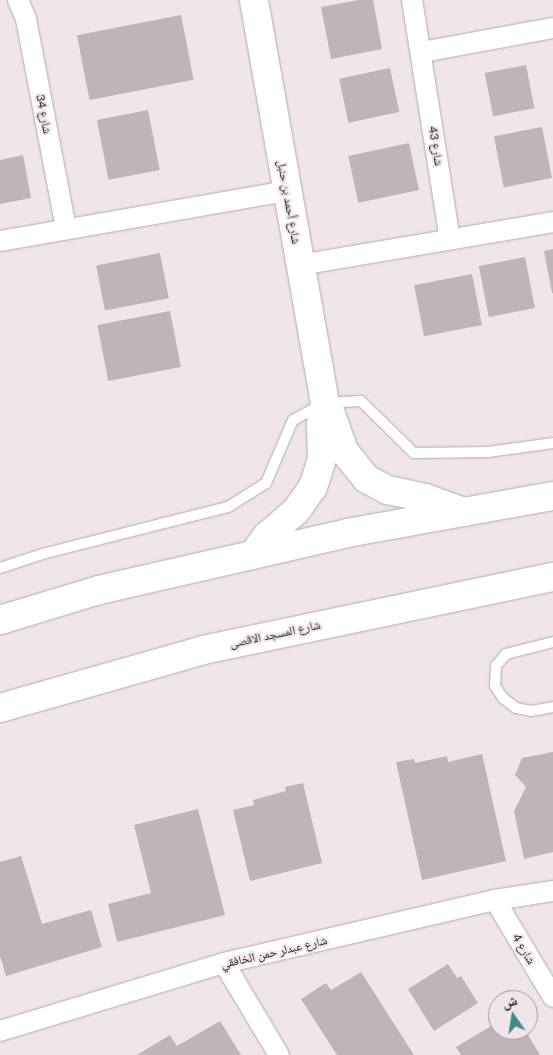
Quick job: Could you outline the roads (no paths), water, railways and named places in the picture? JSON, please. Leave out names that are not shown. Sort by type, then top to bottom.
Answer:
[{"type":"main road","name":"شارع أحمد بن حنبل","points":[[253,555],[267,536],[296,511],[314,487],[322,459],[321,424],[325,404],[254,0]]},
{"type":"main road","name":"شارع أحمد بن حنبل","points":[[325,404],[333,415],[344,450],[367,478],[388,490],[425,498],[464,512]]},
{"type":"main road","points":[[0,620],[37,608],[348,533],[553,496]]},
{"type":"main road","name":"شارع المسجد الاقصى","points":[[0,708],[203,650],[553,577]]},
{"type":"main road","points":[[0,627],[37,608]]},
{"type":"street","name":"شارع 34","points":[[18,0],[26,19],[66,229]]},
{"type":"street","name":"شارع 43","points":[[412,0],[422,52],[450,239]]},
{"type":"street","points":[[422,52],[553,28]]},
{"type":"street","points":[[0,241],[288,191]]},
{"type":"street","points":[[300,265],[553,222]]},
{"type":"street","name":"شارع عبدلر حمن الخافقي","points":[[0,1031],[224,963],[495,900],[553,891]]},
{"type":"street","name":"شارع 4","points":[[495,900],[553,997]]},
{"type":"street","points":[[224,963],[279,1055]]},
{"type":"lane","points":[[0,568],[46,553],[228,507],[266,483],[293,420],[325,404],[361,402],[414,453],[488,452],[553,444]]},
{"type":"lane","points":[[553,642],[506,654],[496,666],[495,686],[503,698],[516,708],[531,711],[553,707]]}]
